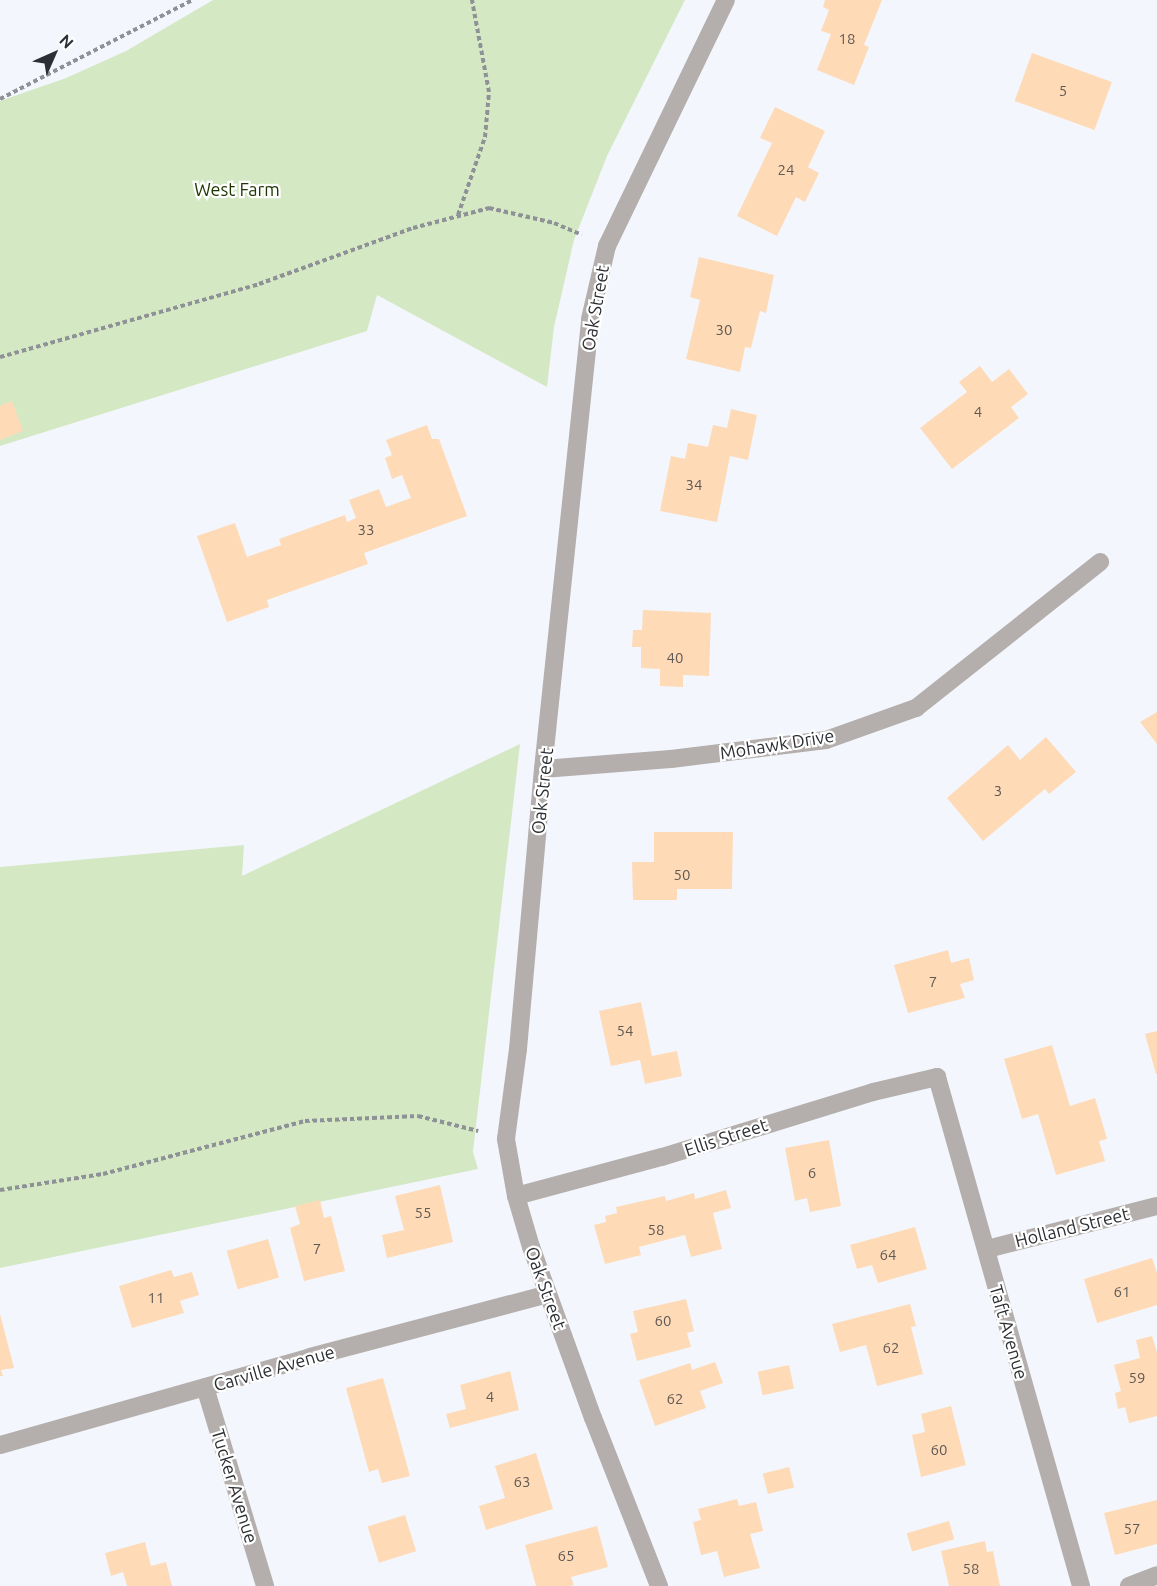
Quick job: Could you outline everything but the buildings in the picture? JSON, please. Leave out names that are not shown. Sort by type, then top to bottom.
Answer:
[{"type":"street","name":"Oak Street","points":[[659,1586],[548,1294],[516,1196],[506,1139],[519,1048],[543,769],[590,319],[607,246],[726,0]]},
{"type":"street","name":"Mohawk Drive","points":[[543,769],[672,759],[826,740],[916,708],[1100,562]]},
{"type":"street","name":"Ellis Street","points":[[516,1196],[662,1157],[861,1096],[937,1077]]},
{"type":"street","name":"Taft Avenue","points":[[937,1077],[1081,1586]]},
{"type":"street","name":"Holland Street","points":[[987,1249],[1157,1206]]},
{"type":"street","name":"Carville Avenue","points":[[0,1445],[548,1294]]},
{"type":"street","name":"Tucker Avenue","points":[[205,1387],[265,1586]]},
{"type":"street","points":[[1129,1586],[1157,1575]]},
{"type":"path","points":[[0,99],[193,0]]},
{"type":"path","points":[[458,216],[485,137],[489,92],[472,0]]},
{"type":"path","points":[[0,357],[260,284],[413,228],[489,208],[554,223],[607,246]]},
{"type":"path","points":[[0,1190],[103,1174],[305,1121],[418,1116],[506,1139]]},
{"type":"green space","name":"West Farm","points":[[213,0],[685,0],[607,156],[574,240],[554,327],[547,387],[377,295],[367,331],[0,446],[0,101],[66,78],[126,51]]},
{"type":"green space","points":[[520,744],[473,1152],[478,1169],[0,1268],[0,867],[244,845],[242,876]]}]
